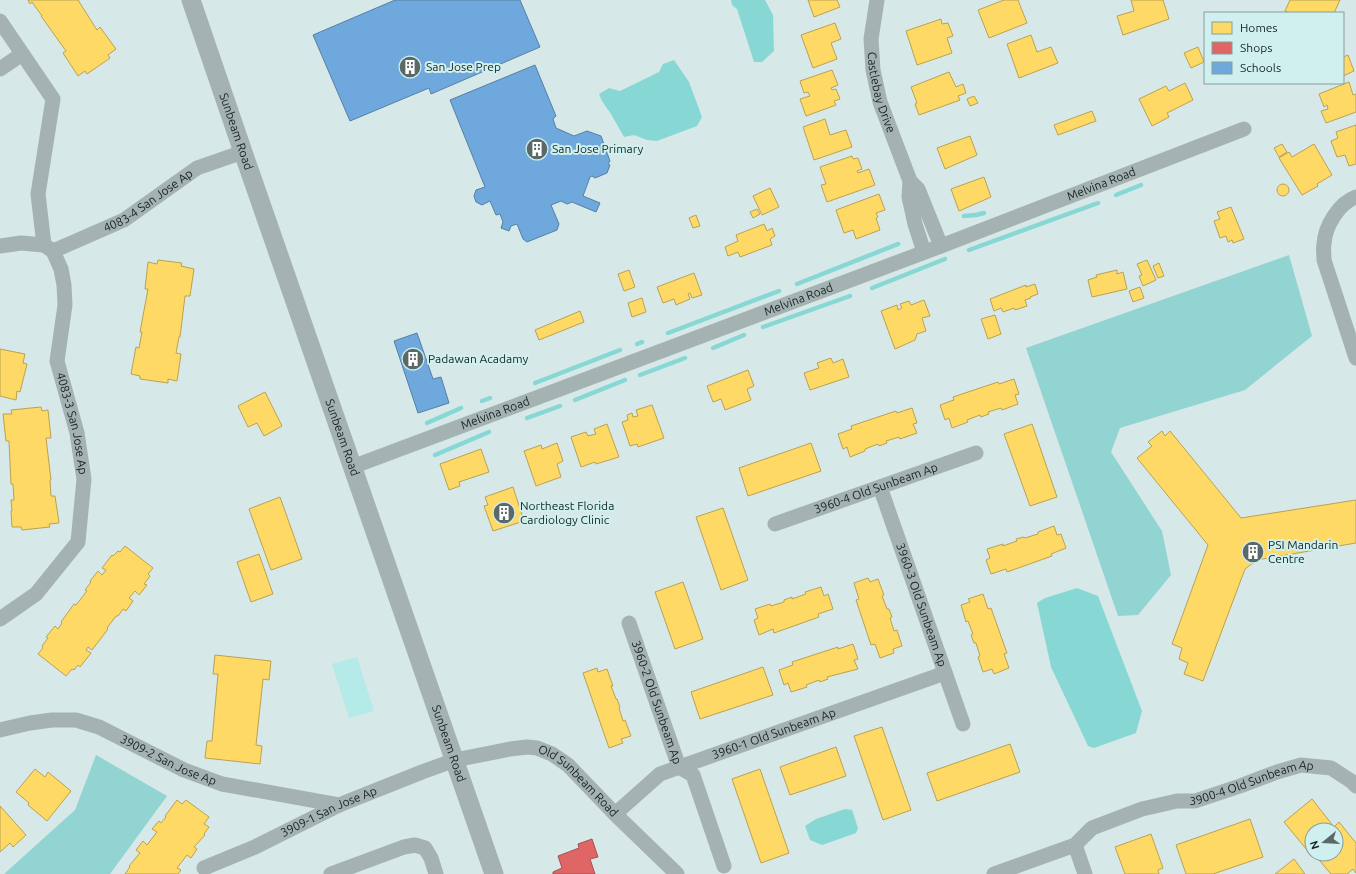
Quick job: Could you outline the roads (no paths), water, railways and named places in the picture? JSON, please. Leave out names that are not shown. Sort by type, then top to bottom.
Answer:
[{"type":"street","name":"Sunbeam Road","points":[[191,0],[494,874]]},
{"type":"street","name":"Castlebay Drive","points":[[876,0],[872,39],[873,70],[880,102],[910,181],[918,190],[941,246]]},
{"type":"street","name":"4083-3 San Jose Ap","points":[[0,22],[53,100],[38,194],[49,248],[61,269],[64,285],[65,305],[57,361],[77,433],[84,479],[78,542],[36,594],[0,620]]},
{"type":"street","points":[[0,69],[22,54]]},
{"type":"street","name":"Melvina Road","points":[[352,467],[941,246],[1244,129]]},
{"type":"street","name":"4083-4 San Jose Ap","points":[[49,248],[124,220],[197,168],[243,152]]},
{"type":"street","name":"Castlebay Drive","points":[[910,181],[909,197],[915,224],[924,252]]},
{"type":"street","points":[[1356,196],[1338,211],[1329,226],[1324,243],[1324,260],[1356,358]]},
{"type":"street","points":[[0,246],[21,243],[49,248]]},
{"type":"street","name":"3960-4 Old Sunbeam Ap","points":[[775,524],[976,453]]},
{"type":"street","name":"3960-3 Old Sunbeam Ap","points":[[880,487],[963,724]]},
{"type":"street","name":"3960-2 Old Sunbeam Ap","points":[[629,623],[679,767],[693,775],[724,866]]},
{"type":"street","name":"3960-1 Old Sunbeam Ap","points":[[615,814],[660,774],[945,673]]},
{"type":"street","name":"3909-2 San Jose Ap","points":[[0,730],[30,723],[52,720],[76,720],[99,727],[184,770],[222,784],[339,805]]},
{"type":"street","name":"Old Sunbeam Road","points":[[455,760],[527,747],[537,748],[552,754],[568,765],[615,814],[677,874]]},
{"type":"street","name":"3909-1 San Jose Ap","points":[[204,868],[255,847],[339,805],[455,760]]},
{"type":"street","name":"3900-4 Old Sunbeam Ap","points":[[1075,845],[1092,828],[1142,809],[1177,801],[1195,801],[1276,772],[1301,765],[1332,768],[1356,786]]},
{"type":"street","points":[[331,874],[404,847],[415,845],[425,848],[431,858],[436,874]]},
{"type":"street","points":[[994,874],[1075,845],[1085,874]]},
{"type":"waterway","points":[[1116,195],[1141,185]]},
{"type":"waterway","points":[[969,250],[1098,203]]},
{"type":"waterway","points":[[964,216],[984,213]]},
{"type":"waterway","points":[[797,284],[898,244]]},
{"type":"waterway","points":[[872,288],[945,259]]},
{"type":"waterway","points":[[668,333],[779,291]]},
{"type":"waterway","points":[[763,327],[850,296]]},
{"type":"waterway","points":[[713,348],[744,335]]},
{"type":"waterway","points":[[637,344],[642,342]]},
{"type":"waterway","points":[[535,383],[620,350]]},
{"type":"waterway","points":[[640,375],[685,358]]},
{"type":"waterway","points":[[575,400],[625,380]]},
{"type":"waterway","points":[[482,401],[490,398]]},
{"type":"waterway","points":[[527,418],[560,406]]},
{"type":"waterway","points":[[427,423],[461,408]]},
{"type":"waterway","points":[[435,455],[489,432]]},
{"type":"place","name":"San Jose Prep","points":[[410,67]]},
{"type":"place","name":"San Jose Primary","points":[[537,149]]},
{"type":"place","name":"Padawan Acadamy","points":[[413,359]]},
{"type":"place","name":"Northeast Florida Cardiology Clinic","points":[[504,513]]},
{"type":"place","name":"PSI Mandarin Centre","points":[[1253,552]]}]
